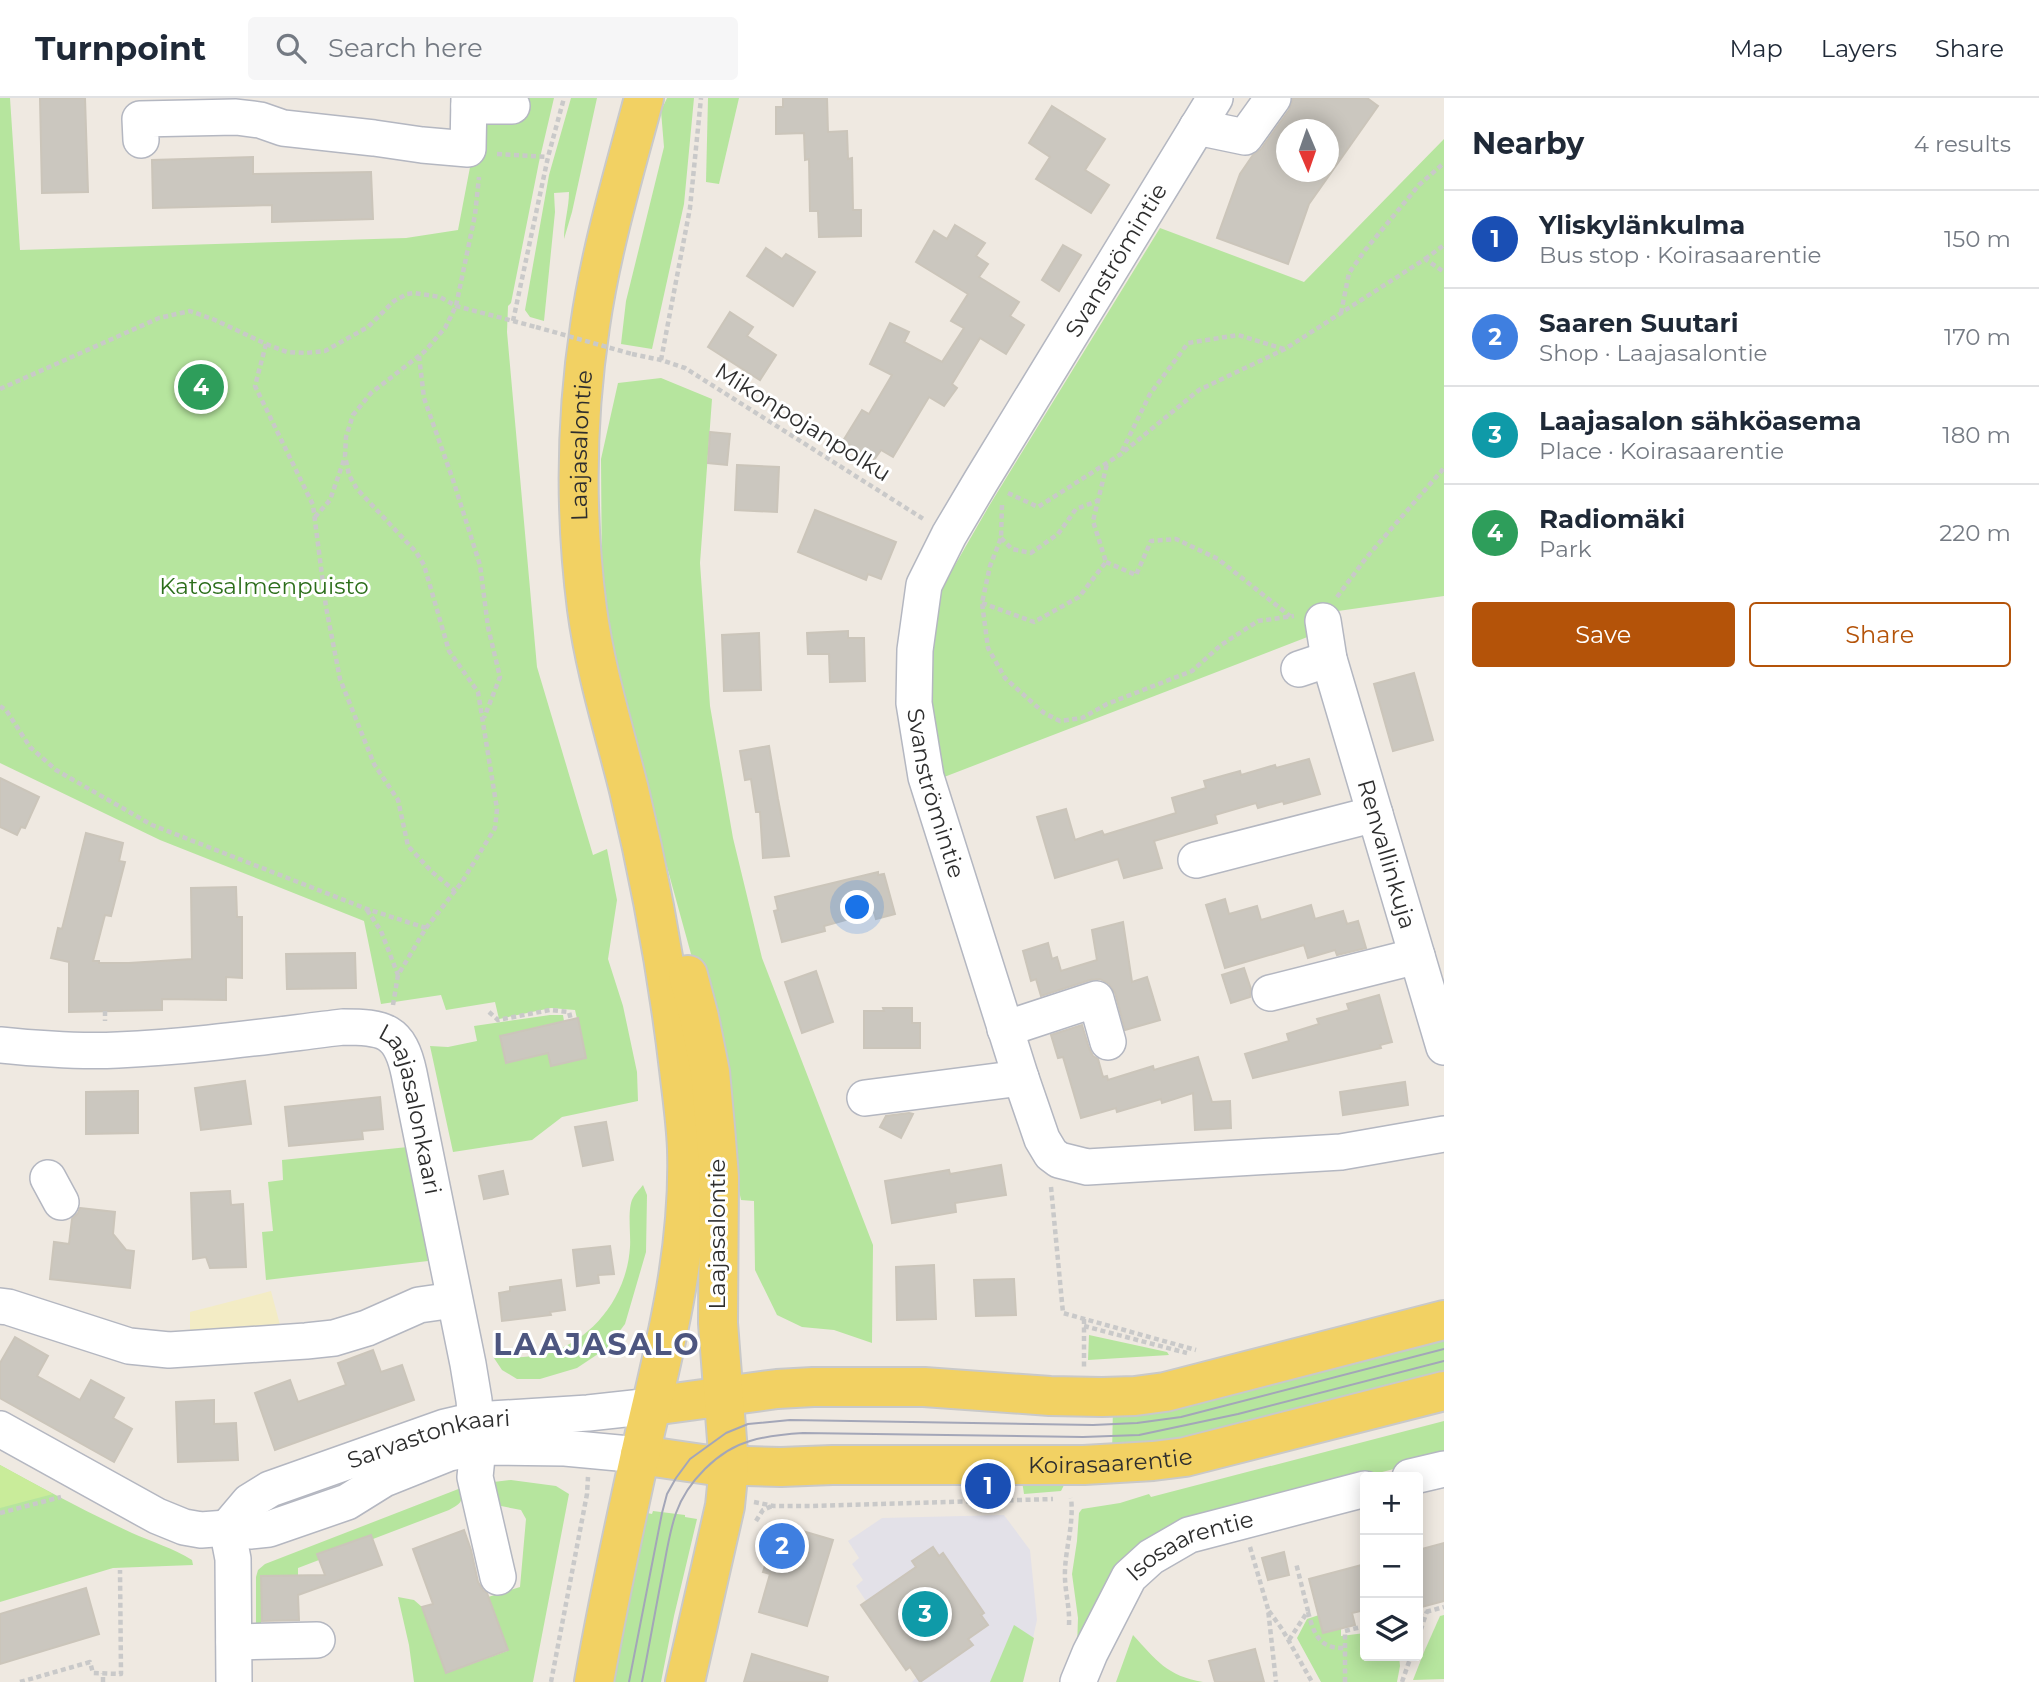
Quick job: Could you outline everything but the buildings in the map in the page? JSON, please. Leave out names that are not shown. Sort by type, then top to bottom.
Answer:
[{"type":"main road","name":"Laajasalontie","points":[[594,1682],[628,1508],[670,1326],[684,1243],[688,1188],[687,1142],[673,1017],[661,946],[587,610],[578,471],[582,390],[590,324],[643,98]]},
{"type":"main road","name":"Laajasalontie","points":[[629,793],[699,1017],[710,1072],[719,1177],[717,1286],[729,1466],[726,1506],[685,1682]]},
{"type":"main road","points":[[652,1406],[789,1388],[911,1387],[1050,1396],[1135,1396],[1165,1392],[1444,1320]]},
{"type":"main road","name":"Koirasaarentie","points":[[640,1455],[729,1466],[780,1467],[1084,1465],[1153,1461],[1185,1457],[1444,1391]]},
{"type":"street","name":"Svanströmintie","points":[[1059,1160],[1051,1154],[1042,1139],[926,777],[914,703],[915,650],[925,585],[949,535],[1215,98]]},
{"type":"street","points":[[1197,127],[1245,137],[1273,98]]},
{"type":"street","points":[[141,140],[140,119],[236,117],[260,120],[283,128],[475,151],[469,102],[512,106]]},
{"type":"street","name":"Renvallinkuja","points":[[1312,614],[1314,664],[1375,814],[1444,1047]]},
{"type":"street","points":[[1196,860],[1375,814]]},
{"type":"street","points":[[1270,993],[1417,956]]},
{"type":"street","points":[[1005,1029],[1096,999],[1108,1042]]},
{"type":"street","name":"Laajasalonkaari","points":[[0,1045],[57,1050],[117,1050],[342,1027],[366,1027],[389,1034],[398,1043],[406,1058],[471,1386],[476,1434],[475,1477],[498,1577]]},
{"type":"street","points":[[865,1098],[1021,1078]]},
{"type":"street","points":[[1059,1160],[1087,1167],[1341,1152],[1444,1134]]},
{"type":"street","points":[[0,1306],[129,1346],[169,1350],[334,1338],[367,1328],[419,1304],[454,1300]]},
{"type":"street","name":"Sarvastonkaari","points":[[0,1429],[157,1516],[184,1527],[201,1530],[227,1528],[250,1531],[269,1529],[347,1502],[384,1479],[449,1453],[476,1434],[588,1413],[652,1406]]},
{"type":"street","name":"Sarvastonkaari","points":[[476,1434],[565,1448],[640,1455]]},
{"type":"street","points":[[1423,1474],[1444,1469]]},
{"type":"street","name":"Isosaarentie","points":[[1078,1682],[1129,1577],[1151,1557],[1189,1535],[1360,1490]]},
{"type":"street","points":[[227,1528],[233,1559],[234,1682]]},
{"type":"street","points":[[234,1642],[317,1640]]},
{"type":"path","points":[[513,321],[548,157],[564,98]]},
{"type":"path","points":[[661,360],[690,208],[701,98]]},
{"type":"path","points":[[389,1034],[398,975],[426,928],[455,891],[495,828],[497,809],[478,692],[449,651],[424,565],[416,552],[357,489],[349,475],[345,456],[346,437],[352,415],[371,393],[419,356],[446,328],[456,306],[475,215],[475,151],[548,157]]},
{"type":"path","points":[[1341,313],[1349,273],[1419,186],[1444,163]]},
{"type":"path","points":[[1002,491],[1038,507],[1121,454],[1199,390],[1285,349],[1444,245]]},
{"type":"path","points":[[1425,259],[1444,272]]},
{"type":"path","name":"Mikonpojanpolku","points":[[265,344],[288,352],[325,351],[368,327],[394,301],[414,293],[440,297],[456,306],[685,368],[949,535]]},
{"type":"path","points":[[0,390],[159,318],[190,311],[265,344],[255,386],[313,505],[326,607],[340,678],[374,764],[398,800],[408,846],[432,872],[455,891]]},
{"type":"path","points":[[1121,454],[1150,394],[1188,343],[1238,335],[1285,349]]},
{"type":"path","points":[[419,356],[424,398],[480,565],[488,627],[500,677],[483,721]]},
{"type":"path","points":[[315,518],[330,500],[345,456]]},
{"type":"path","points":[[1108,463],[1093,521],[1106,562],[1136,575],[1151,541],[1176,539],[1218,559],[1312,614]]},
{"type":"path","points":[[1002,503],[1001,538],[990,566],[982,603],[988,648],[1005,678],[1044,713],[1060,721],[1082,718],[1107,704],[1192,671],[1221,645],[1258,621],[1312,614],[1367,558],[1444,468]]},
{"type":"path","points":[[1001,538],[1012,549],[1031,553],[1058,534],[1076,509],[1098,500]]},
{"type":"path","points":[[982,603],[1034,622],[1079,597],[1106,562]]},
{"type":"path","points":[[0,706],[6,710],[30,747],[56,770],[152,825],[367,909],[426,928]]},
{"type":"path","points":[[367,909],[381,931],[398,975]]},
{"type":"path","points":[[489,1012],[498,1020],[550,1010],[569,1012],[571,1020]]},
{"type":"path","points":[[1059,1160],[1050,1179],[1063,1313],[1202,1354],[1084,1326]]},
{"type":"path","points":[[1084,1319],[1084,1359]]},
{"type":"path","points":[[780,1467],[781,1498],[774,1506],[1014,1502],[1071,1498],[1071,1528],[1065,1568],[1070,1611],[1069,1632]]},
{"type":"path","points":[[551,1682],[587,1494],[588,1473]]},
{"type":"path","points":[[0,1513],[69,1495]]},
{"type":"path","points":[[1247,1536],[1268,1609],[1276,1681],[1269,1682]]},
{"type":"path","points":[[1296,1563],[1313,1631],[1321,1641],[1332,1648],[1345,1648]]},
{"type":"path","points":[[20,1682],[90,1662],[93,1673],[121,1674],[120,1570]]},
{"type":"path","points":[[1423,1612],[1444,1607]]},
{"type":"path","points":[[1268,1609],[1312,1682]]},
{"type":"path","points":[[1289,1640],[1308,1611]]},
{"type":"path","points":[[1423,1623],[1427,1611]]},
{"type":"path","points":[[1345,1682],[1345,1631],[1360,1627]]},
{"type":"path","points":[[1402,1682],[1409,1661]]},
{"type":"path","points":[[103,1673],[103,1682]]},
{"type":"shaded area","points":[[1004,1515],[1030,1550],[1037,1620],[1023,1682],[912,1682],[917,1677],[910,1668],[906,1670],[861,1605],[866,1601],[856,1586],[863,1580],[852,1564],[859,1558],[848,1541],[882,1518]]},
{"type":"green space","name":"Katosalmenpuisto","points":[[0,98],[10,98],[20,250],[406,238],[458,230],[480,115],[514,98],[554,98],[511,303],[508,306],[507,332],[537,667],[593,855],[607,849],[617,900],[608,959],[623,1006],[637,1072],[638,1101],[562,1117],[532,1140],[453,1152],[430,1046],[448,1047],[477,1041],[474,1026],[563,1015],[564,1021],[500,1036],[506,1062],[548,1053],[551,1066],[586,1058],[575,1010],[551,1008],[499,1019],[495,1002],[446,1010],[441,995],[381,1004],[364,921],[160,840],[0,763]]},
{"type":"green space","points":[[571,98],[597,98],[564,239],[569,192],[554,193],[555,212],[544,321],[530,317],[525,310],[549,175]]},
{"type":"green space","points":[[667,98],[694,98],[684,204],[652,349],[621,344],[626,301],[664,147],[661,111]]},
{"type":"green space","points":[[708,98],[739,98],[719,184],[706,182]]},
{"type":"green space","points":[[1444,139],[1444,596],[1338,611],[1310,636],[939,779],[929,703],[928,652],[940,591],[989,506],[1160,228],[1304,282]]},
{"type":"green space","points":[[661,378],[712,399],[700,563],[710,706],[733,838],[762,958],[873,1245],[872,1343],[834,1330],[802,1327],[777,1315],[755,1270],[754,1201],[741,1200],[728,1138],[729,1092],[623,707],[602,590],[601,459],[618,383]]},
{"type":"green space","points":[[408,1147],[428,1261],[266,1280],[262,1232],[273,1231],[268,1182],[283,1180],[282,1160]]},
{"type":"green space","points":[[643,1185],[647,1195],[646,1252],[625,1324],[607,1348],[577,1368],[540,1379],[517,1379],[502,1370],[494,1358],[549,1353],[581,1337],[606,1312],[623,1282],[628,1265],[631,1202]]},
{"type":"green space","points":[[1444,1328],[1444,1383],[1112,1455],[1113,1406]]},
{"type":"green space","points":[[1089,1335],[1167,1352],[1169,1355],[1088,1360]]},
{"type":"green space","points":[[1444,1421],[1444,1456],[1382,1472],[1360,1472],[1360,1478],[1185,1523],[1144,1541],[1113,1575],[1077,1647],[1078,1618],[1072,1574],[1079,1513],[1082,1509],[1120,1503],[1149,1494],[1151,1497]]},
{"type":"green space","points":[[0,1465],[98,1517],[185,1556],[192,1560],[193,1565],[113,1568],[0,1602]]},
{"type":"green space","points":[[0,1465],[53,1494],[0,1508]]},
{"type":"green space","points":[[511,1480],[556,1486],[569,1494],[533,1682],[414,1682],[398,1597],[414,1600],[422,1607],[446,1673],[507,1651],[488,1597],[520,1587],[526,1519],[521,1510],[496,1505],[485,1483]]},
{"type":"green space","points":[[1022,1481],[1071,1484],[1064,1485],[1061,1491],[1024,1494]]},
{"type":"green space","points":[[461,1488],[460,1502],[449,1510],[373,1539],[371,1535],[298,1568],[298,1576],[261,1576],[261,1627],[256,1627],[256,1577],[258,1570],[265,1564]]},
{"type":"green space","points":[[653,1511],[697,1519],[661,1682],[609,1682],[643,1512],[652,1514]]},
{"type":"green space","points":[[1319,1615],[1341,1628],[1341,1636],[1360,1634],[1360,1661],[1400,1661],[1397,1682],[1321,1682],[1297,1638],[1307,1619]]},
{"type":"green space","points":[[1444,1615],[1444,1679],[1413,1680],[1420,1661],[1423,1661],[1423,1655],[1440,1616]]},
{"type":"green space","points":[[1014,1625],[1034,1638],[1023,1682],[990,1682]]},
{"type":"green space","points":[[1133,1635],[1163,1666],[1180,1676],[1203,1682],[1116,1682]]},
{"type":"sand","points":[[271,1291],[280,1325],[190,1332],[190,1312]]},
{"type":"tram line","points":[[629,1682],[667,1494],[690,1459],[726,1433],[748,1424],[790,1420],[1093,1425],[1137,1423],[1181,1417],[1444,1349]]},
{"type":"tram line","points":[[642,1682],[676,1513],[688,1490],[705,1469],[738,1445],[763,1438],[803,1433],[1083,1437],[1139,1435],[1238,1414],[1444,1361]]},
{"type":"place","name":"Radiomäki","points":[[201,387]]},
{"type":"place","name":"Yliskylänkulma","points":[[988,1486]]},
{"type":"place","name":"Saaren Suutari","points":[[782,1546]]},
{"type":"place","name":"Laajasalon sähköasema","points":[[925,1614]]},
{"type":"district","name":"LAAJASALO","points":[[597,1344]]}]
